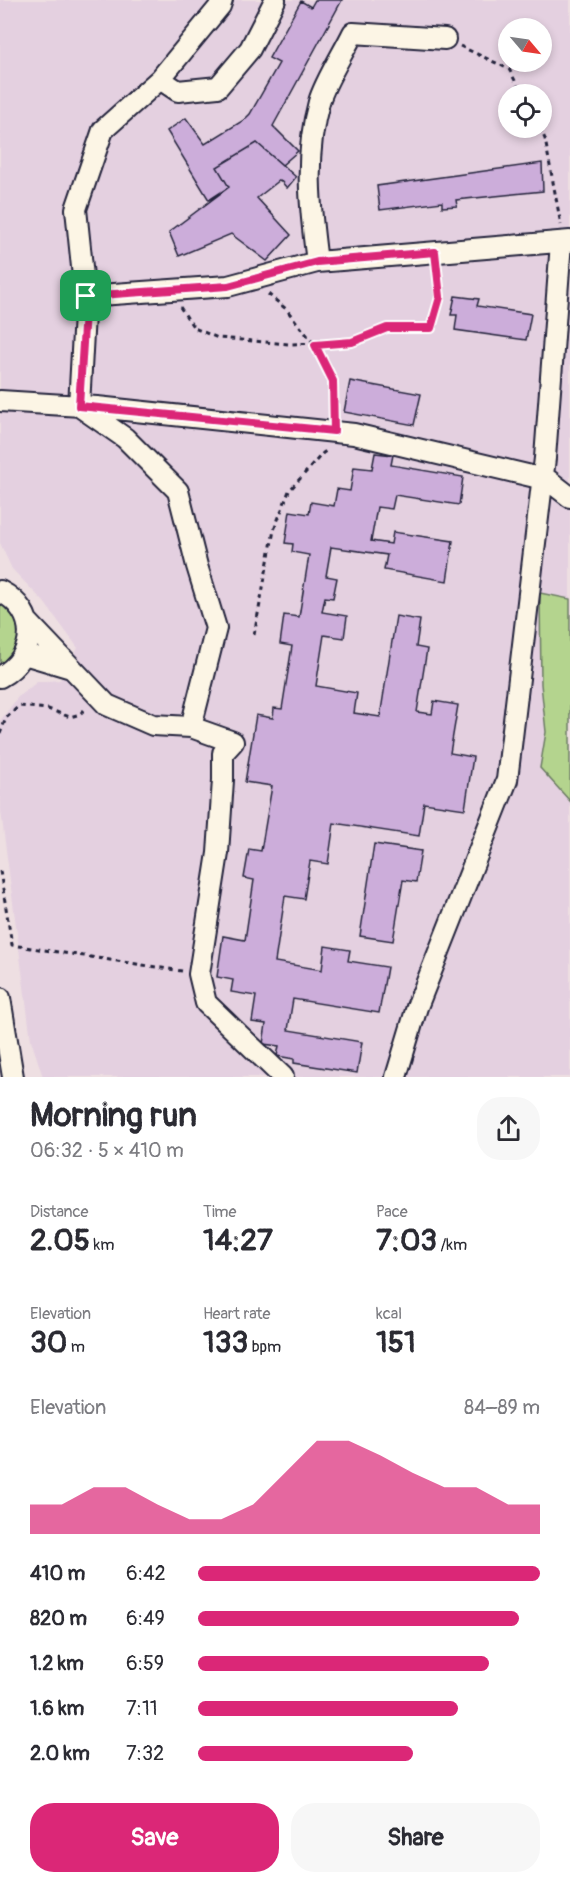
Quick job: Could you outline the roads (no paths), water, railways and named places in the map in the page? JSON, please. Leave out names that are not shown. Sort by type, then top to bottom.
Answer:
[{"type":"street","points":[[79,406],[86,296],[76,209],[103,130],[160,79],[220,6],[222,0]]},
{"type":"street","points":[[160,79],[178,91],[218,87],[250,49],[275,0]]},
{"type":"street","points":[[317,262],[309,203],[309,158],[319,101],[353,33],[445,39]]},
{"type":"street","points":[[86,296],[228,286],[317,262],[565,241],[543,478],[507,780],[417,1008],[396,1077]]},
{"type":"street","points":[[0,401],[79,406],[354,434],[543,478],[570,497]]},
{"type":"street","points":[[79,406],[125,438],[178,491],[216,628],[191,727]]},
{"type":"street","points":[[0,591],[17,603],[27,621],[107,705],[153,725],[191,727],[233,742],[223,753],[224,780],[218,853],[199,974],[206,1003],[283,1077]]},
{"type":"street","points":[[0,677],[11,670],[24,654],[28,644],[27,621]]},
{"type":"street","points":[[24,654],[74,669]]},
{"type":"street","points":[[0,1001],[13,1077]]}]
